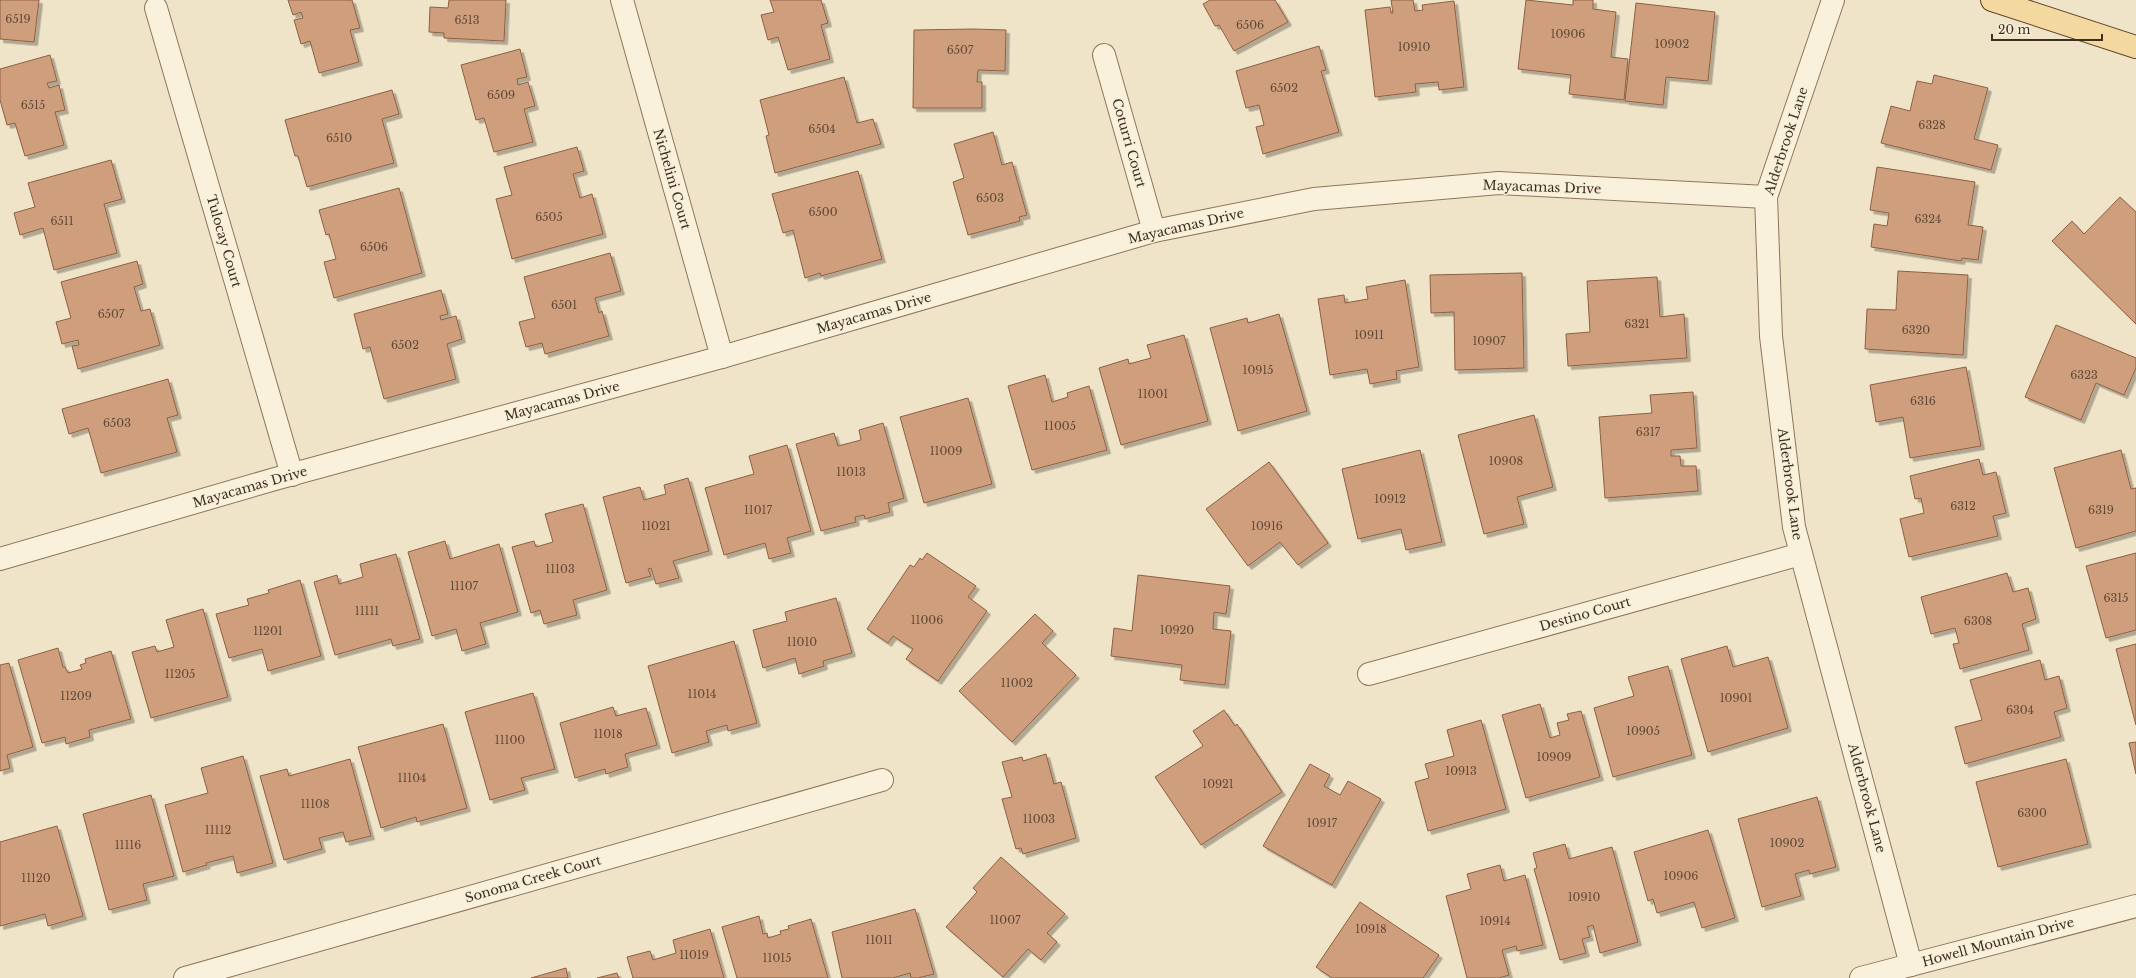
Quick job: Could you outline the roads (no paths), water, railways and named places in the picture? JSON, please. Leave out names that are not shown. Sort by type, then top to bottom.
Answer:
[{"type":"main road","points":[[1992,0],[2136,47]]},
{"type":"street","name":"Nichelini Court","points":[[622,0],[722,357]]},
{"type":"street","name":"Alderbrook Lane","points":[[1833,0],[1766,196],[1770,336],[1794,527],[1911,965]]},
{"type":"street","name":"Tulocay Court","points":[[156,8],[292,475]]},
{"type":"street","name":"Coturri Court","points":[[1104,55],[1154,231]]},
{"type":"street","name":"Mayacamas Drive","points":[[0,559],[292,475],[722,357],[1154,231],[1314,199],[1500,183],[1766,196]]},
{"type":"street","name":"Destino Court","points":[[1369,674],[1801,554]]},
{"type":"street","name":"Sonoma Creek Court","points":[[185,978],[882,780]]},
{"type":"street","name":"Howell Mountain Drive","points":[[1861,978],[2136,906]]}]
